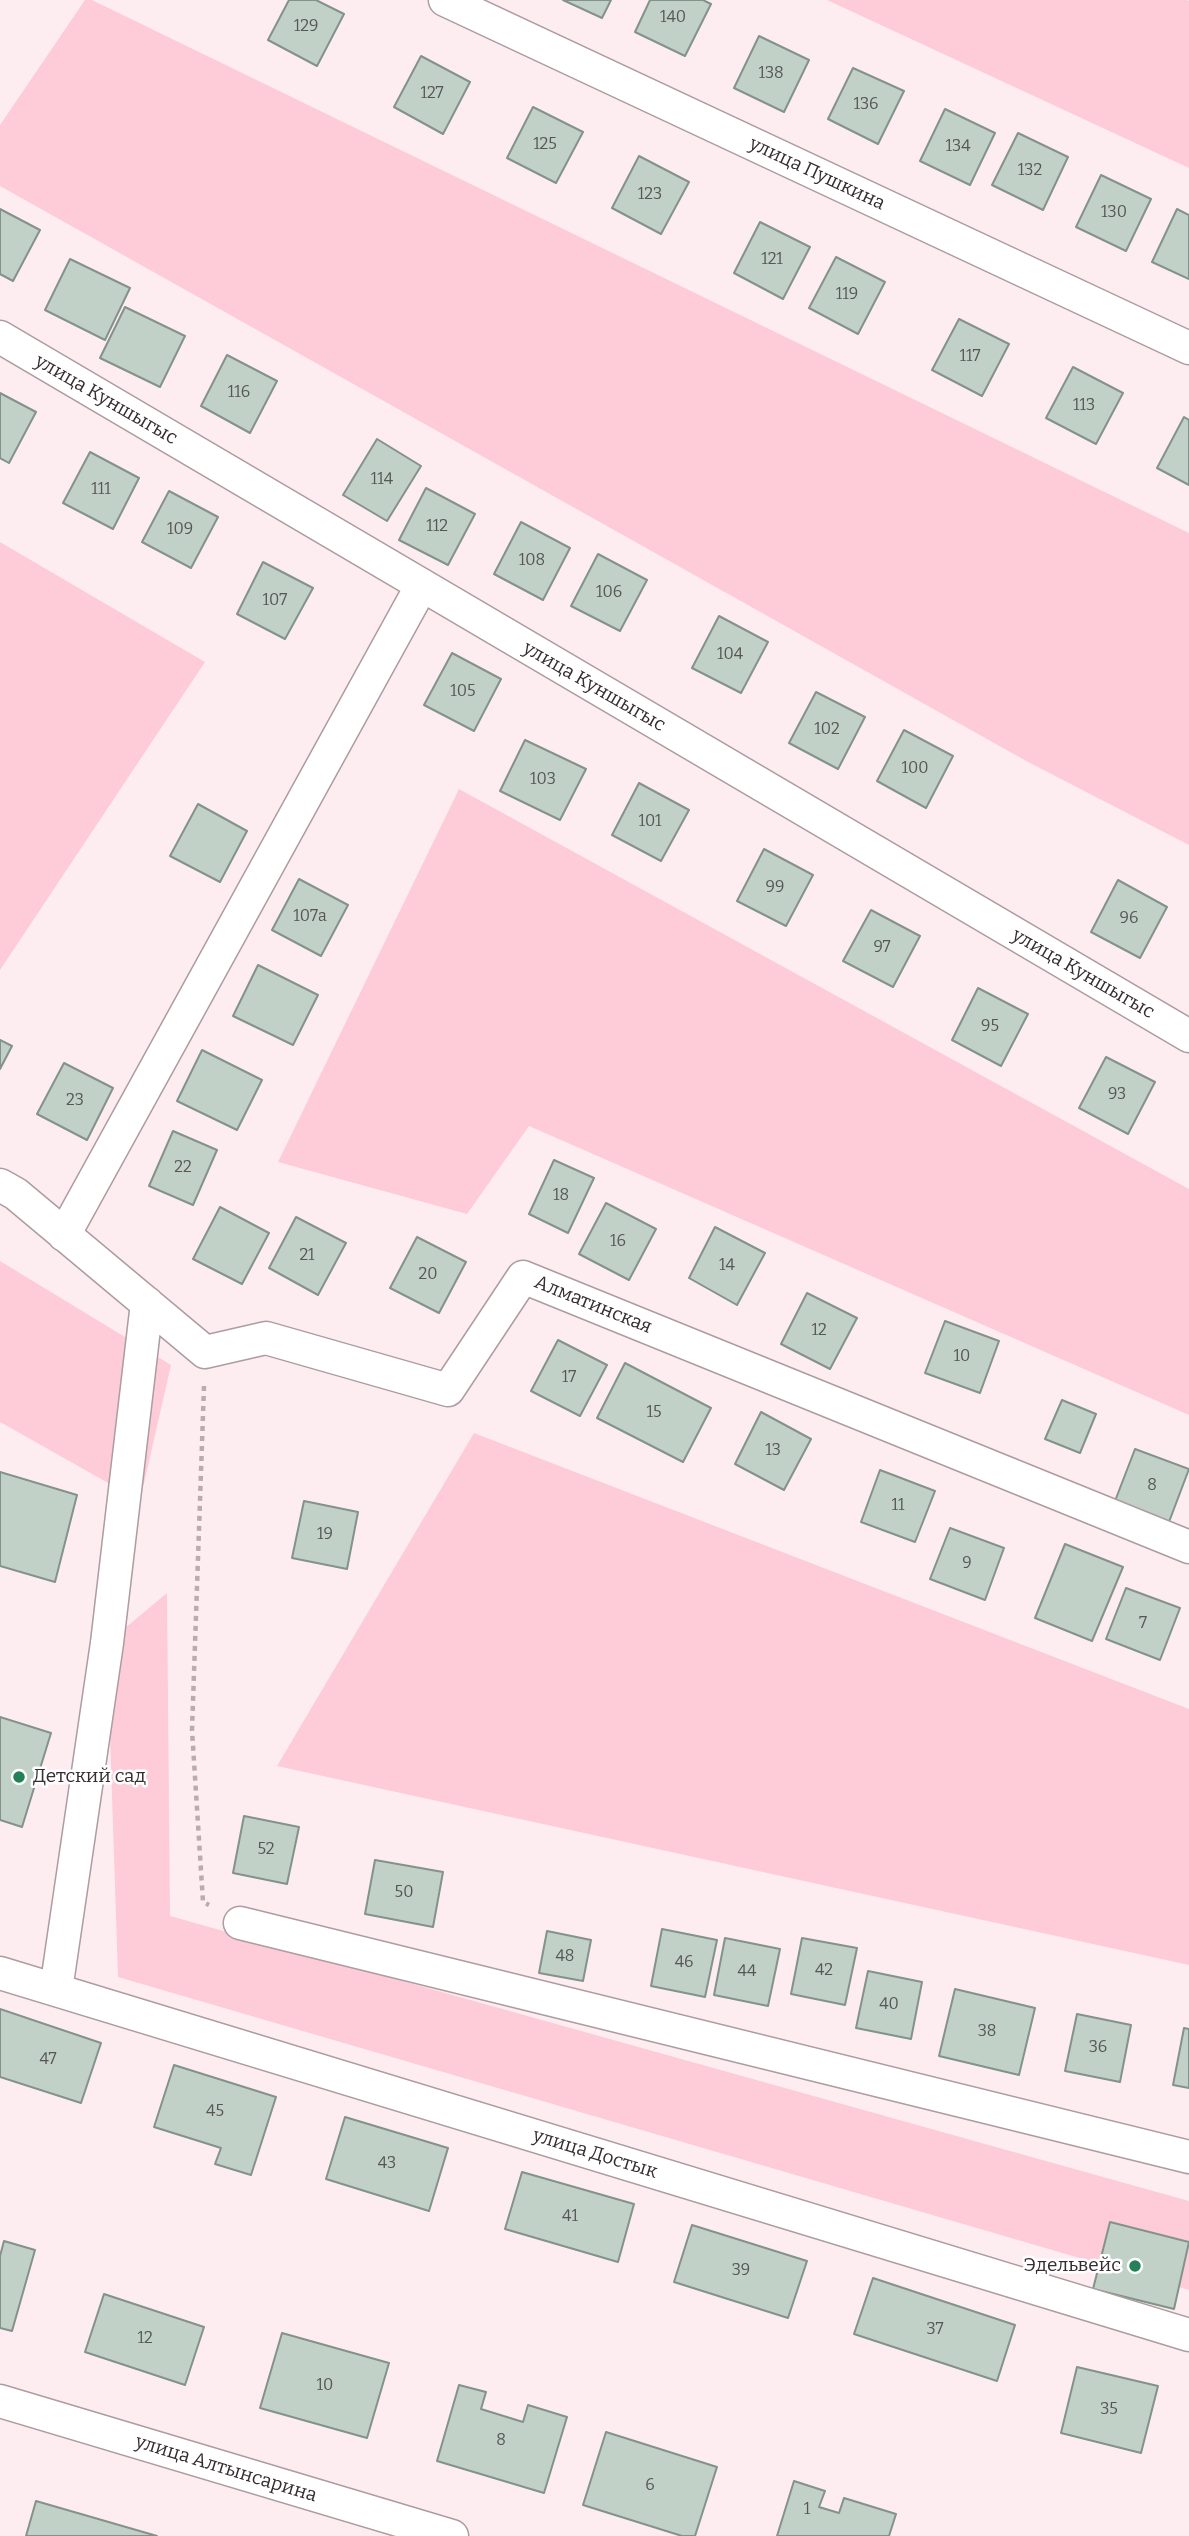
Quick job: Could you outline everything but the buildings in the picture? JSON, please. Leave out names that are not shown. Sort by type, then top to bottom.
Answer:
[{"type":"street","name":"улица Пушкина","points":[[446,0],[1189,348]]},
{"type":"street","name":"улица Куншыгыс","points":[[0,337],[1189,1036]]},
{"type":"street","points":[[64,1235],[422,585]]},
{"type":"street","points":[[0,1185],[16,1194],[205,1352]]},
{"type":"street","name":"Алматинская","points":[[205,1352],[266,1338],[448,1390],[523,1277],[1189,1547]]},
{"type":"street","points":[[57,1990],[107,1643],[146,1303]]},
{"type":"street","points":[[240,1923],[1189,2157]]},
{"type":"street","name":"улица Достык","points":[[0,1973],[1189,2335]]},
{"type":"street","name":"улица Алтынсарина","points":[[0,2402],[452,2536]]},
{"type":"path","points":[[205,1352],[191,1730],[203,1902],[240,1923]]},
{"type":"shaded area","points":[[85,0],[92,0],[1189,533],[1189,845],[1028,762],[0,186],[0,125]]},
{"type":"shaded area","points":[[827,0],[1187,0],[1189,168]]},
{"type":"shaded area","points":[[0,542],[205,662],[0,970]]},
{"type":"shaded area","points":[[459,789],[1189,1189],[1189,1415],[529,1126],[467,1214],[278,1162]]},
{"type":"shaded area","points":[[0,1261],[171,1365],[140,1501],[0,1422]]},
{"type":"shaded area","points":[[474,1433],[1189,1709],[1189,1965],[277,1766]]},
{"type":"shaded area","points":[[167,1593],[170,1916],[1189,2201],[1189,2290],[118,1977],[107,1643]]},
{"type":"place","name":"Детский сад","points":[[19,1777]]},
{"type":"place","name":"Эдельвейс","points":[[1135,2266]]}]
